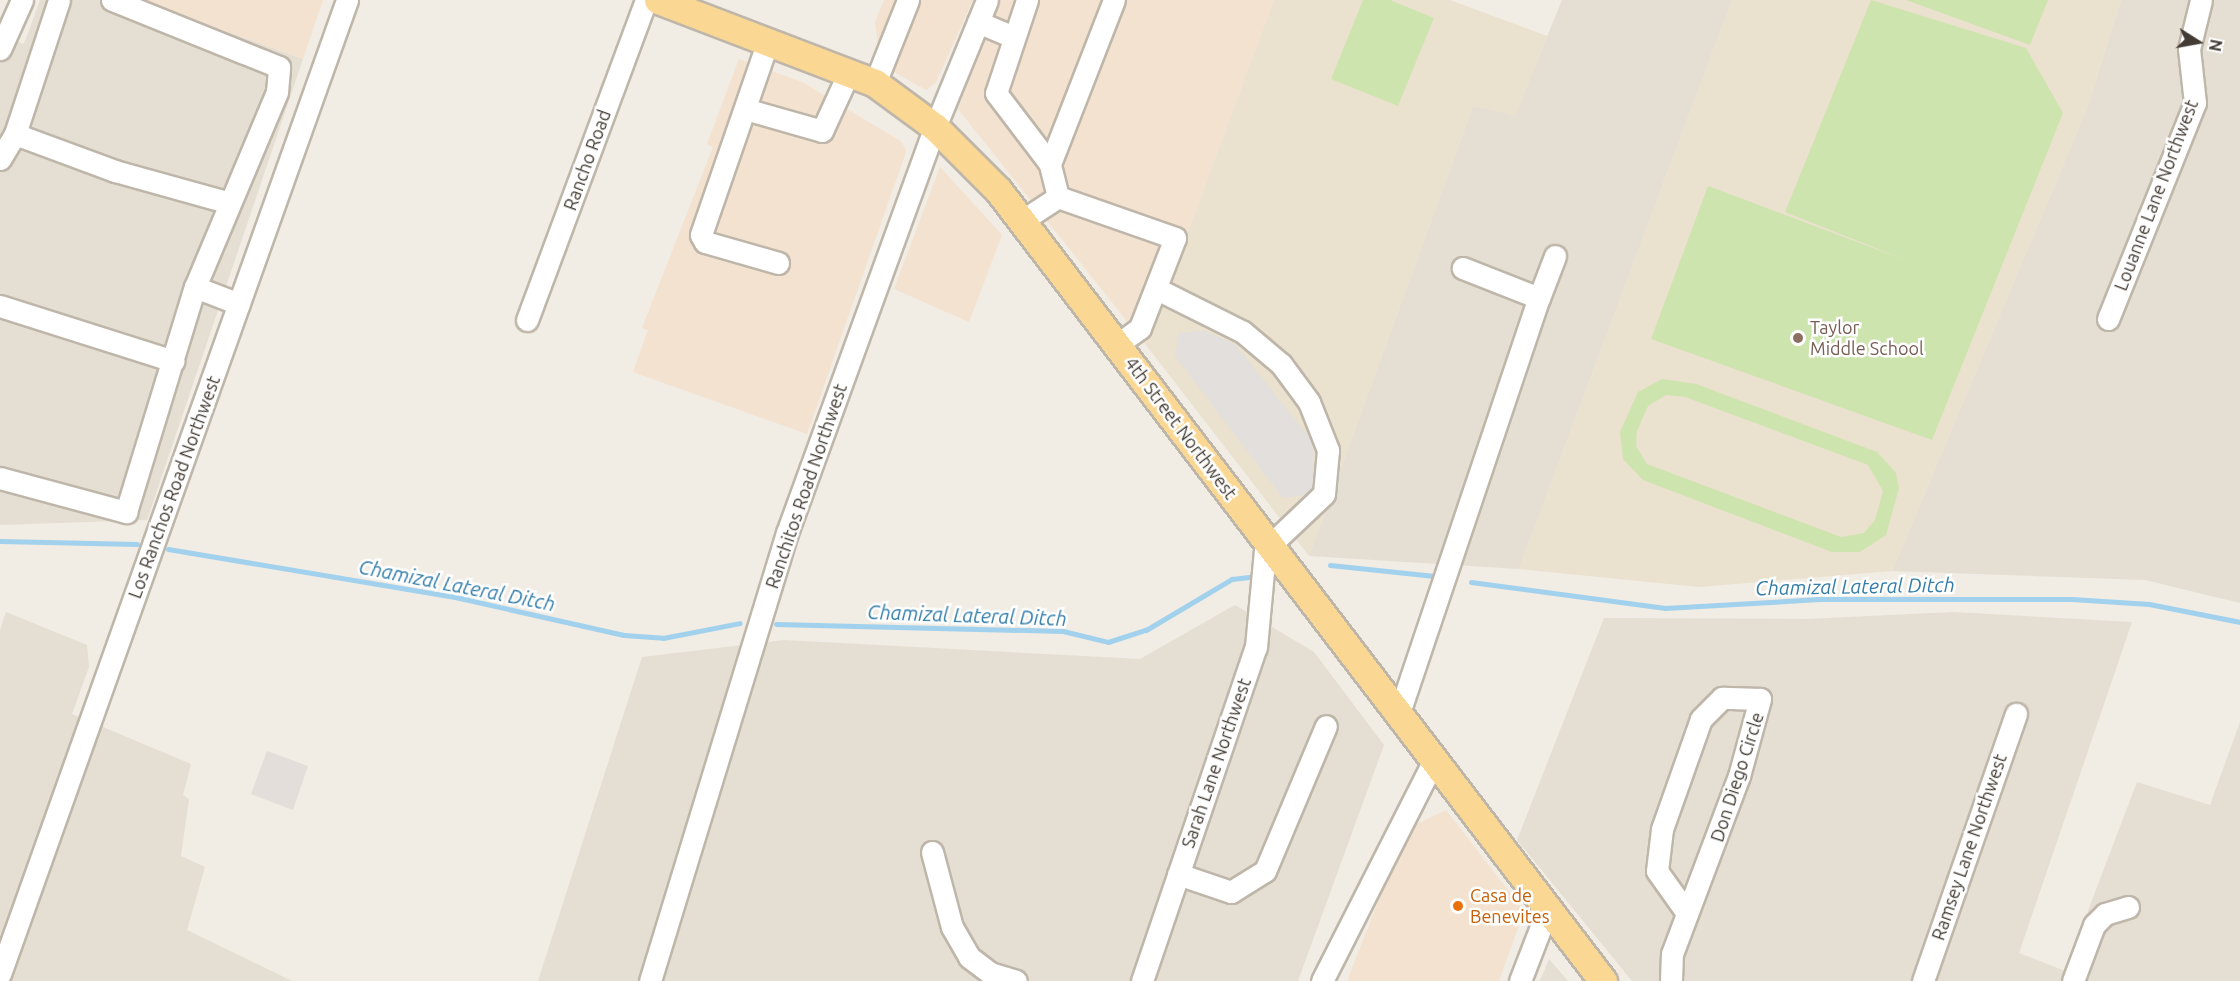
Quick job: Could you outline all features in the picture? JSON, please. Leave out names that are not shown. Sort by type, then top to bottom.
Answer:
[{"type":"main road","name":"4th Street Northwest","points":[[658,0],[875,83],[935,127],[1023,220],[1547,911],[1603,981]]},
{"type":"street","points":[[0,49],[22,0]]},
{"type":"street","points":[[0,159],[15,134],[59,0]]},
{"type":"street","points":[[0,478],[126,512],[195,287],[277,92],[279,67],[112,0]]},
{"type":"street","name":"Los Ranchos Road Northwest","points":[[0,974],[347,0]]},
{"type":"street","name":"Rancho Road","points":[[527,320],[646,0]]},
{"type":"street","points":[[875,83],[908,0]]},
{"type":"street","name":"Ranchitos Road Northwest","points":[[650,981],[781,553],[935,127],[987,0]]},
{"type":"street","points":[[1027,0],[996,93],[1050,164],[1058,196]]},
{"type":"street","points":[[1050,164],[1114,0]]},
{"type":"street","name":"Louanne Lane Northwest","points":[[2108,320],[2195,103],[2189,49],[2201,0]]},
{"type":"street","points":[[978,22],[1014,37]]},
{"type":"street","points":[[768,41],[701,240],[778,263]]},
{"type":"street","points":[[745,109],[822,131],[849,72]]},
{"type":"street","points":[[15,134],[115,171],[230,203]]},
{"type":"street","points":[[1023,220],[1058,196]]},
{"type":"street","points":[[1058,196],[1175,238],[1140,328],[1118,344]]},
{"type":"street","points":[[1399,713],[1555,256]]},
{"type":"street","points":[[1463,268],[1539,298]]},
{"type":"street","points":[[195,287],[239,304]]},
{"type":"street","points":[[1157,289],[1184,298],[1209,318],[1244,332],[1281,364],[1309,402],[1328,450],[1324,494],[1314,506],[1268,542]]},
{"type":"street","points":[[0,306],[173,360]]},
{"type":"street","name":"Sarah Lane Northwest","points":[[1142,981],[1256,647],[1268,542]]},
{"type":"street","name":"Don Diego Circle","points":[[1671,981],[1672,954],[1750,744],[1760,699],[1722,698],[1701,719],[1662,829],[1656,871],[1687,913]]},
{"type":"street","name":"Ramsey Lane Northwest","points":[[1923,981],[2016,714]]},
{"type":"street","points":[[1178,874],[1231,892],[1265,871],[1326,726]]},
{"type":"street","points":[[1325,980],[1434,760]]},
{"type":"street","points":[[932,852],[952,927],[969,957],[990,973],[1016,981]]},
{"type":"street","points":[[2073,981],[2094,925],[2105,914],[2128,907]]},
{"type":"street","points":[[1520,981],[1547,911]]},
{"type":"shaded area","points":[[40,0],[140,0],[303,59],[147,520],[0,525],[0,35],[24,44]]},
{"type":"shaded area","points":[[140,0],[323,0],[303,59]]},
{"type":"shaded area","points":[[884,0],[973,0],[936,82],[926,90],[871,59],[878,46],[875,22]]},
{"type":"shaded area","points":[[999,0],[1274,0],[1146,345],[958,109]]},
{"type":"shaded area","points":[[1274,0],[1450,0],[1547,36],[1515,116],[1473,106],[1309,556],[1146,345]]},
{"type":"shaded area","points":[[1562,0],[1732,0],[1519,569],[1309,556],[1473,106],[1515,115]]},
{"type":"shaded area","name":"Taylor Middle School","points":[[1732,0],[2121,0],[2088,106],[1892,571],[1699,587],[1519,569]]},
{"type":"shaded area","points":[[2121,0],[2240,0],[2240,603],[2145,580],[1892,571],[2088,106]]},
{"type":"shaded area","points":[[739,59],[802,82],[902,142],[906,152],[807,434],[633,372],[648,330],[642,328],[713,147],[707,144]]},
{"type":"shaded area","points":[[940,167],[1002,235],[969,322],[894,289]]},
{"type":"shaded area","points":[[1204,331],[1235,344],[1312,441],[1317,493],[1283,498],[1175,356],[1179,333]]},
{"type":"shaded area","points":[[1235,605],[1314,652],[1384,745],[1298,981],[538,981],[642,657],[784,640],[1140,659]]},
{"type":"shaded area","points":[[6,612],[87,645],[89,667],[72,714],[191,764],[183,795],[189,799],[181,856],[205,867],[187,930],[292,981],[0,981],[0,630]]},
{"type":"shaded area","points":[[1954,612],[2132,622],[2019,953],[2065,971],[2137,782],[2210,805],[2240,722],[2240,981],[1632,981],[1517,840],[1604,618],[1807,619]]},
{"type":"shaded area","points":[[267,751],[308,766],[293,810],[251,794]]},
{"type":"shaded area","points":[[1446,810],[1524,911],[1499,981],[1347,981],[1402,841],[1415,825]]},
{"type":"shaded area","points":[[1549,959],[1568,981],[1540,981]]},
{"type":"green space","points":[[1363,0],[1390,0],[1434,18],[1398,106],[1331,79]]},
{"type":"green space","points":[[1871,0],[2026,48],[2063,113],[1932,440],[1651,339],[1708,186],[1908,261],[1785,212]]},
{"type":"green space","points":[[1906,0],[2048,0],[2030,45]]},
{"type":"green space","points":[[1662,379],[1696,384],[1877,452],[1896,473],[1899,488],[1886,535],[1860,552],[1832,552],[1643,480],[1623,459],[1620,432],[1638,392]],"holes":[[[1666,395],[1685,397],[1868,465],[1883,491],[1875,520],[1864,533],[1841,537],[1647,464],[1636,446],[1637,431],[1648,406]]]},
{"type":"waterway","name":"Chamizal Lateral Ditch","points":[[0,541],[137,544]]},
{"type":"waterway","name":"Chamizal Lateral Ditch","points":[[168,549],[455,597],[624,635],[663,638],[740,623]]},
{"type":"waterway","name":"Chamizal Lateral Ditch","points":[[1330,565],[1434,576]]},
{"type":"waterway","name":"Chamizal Lateral Ditch","points":[[776,624],[1063,631],[1108,642],[1146,630],[1232,579],[1249,577]]},
{"type":"waterway","name":"Chamizal Lateral Ditch","points":[[1471,582],[1665,608],[1820,599],[2072,599],[2149,604],[2240,622]]},
{"type":"place","name":"Taylor Middle School","points":[[1798,338]]},
{"type":"place","name":"Casa de Benevites","points":[[1458,906]]}]
